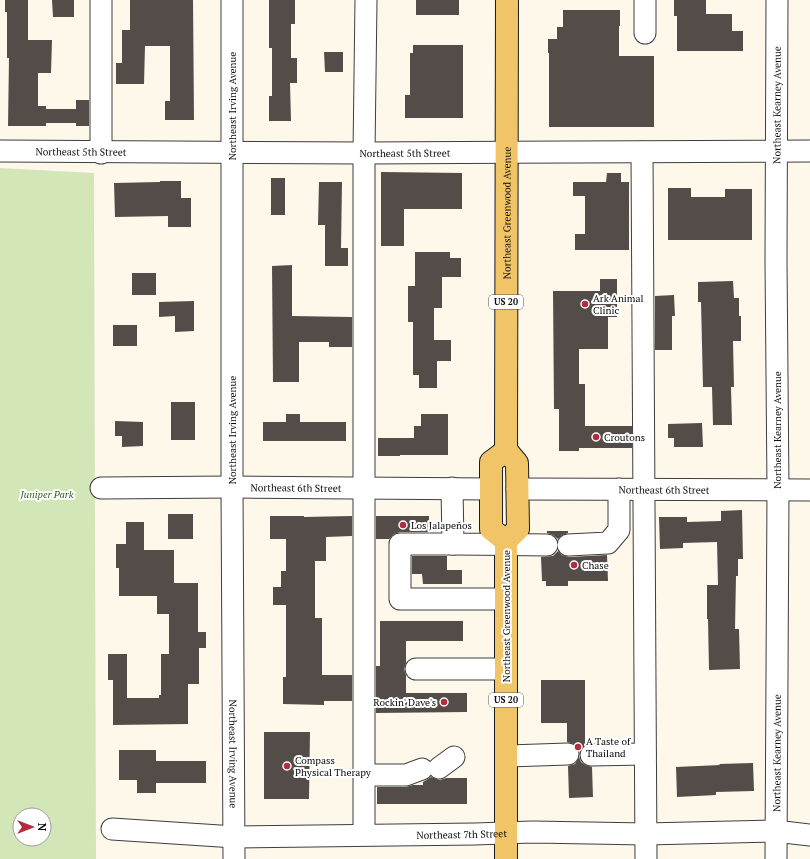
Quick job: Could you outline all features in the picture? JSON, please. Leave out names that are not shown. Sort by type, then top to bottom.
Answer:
[{"type":"main road","name":"Northeast Greenwood Avenue","points":[[506,859],[506,543],[518,529],[517,463],[506,450],[507,0]]},
{"type":"main road","name":"Northeast Greenwood Avenue","points":[[506,450],[491,462],[491,529],[506,543]]},
{"type":"street","points":[[101,0],[101,153]]},
{"type":"street","name":"Northeast Irving Avenue","points":[[232,0],[234,859]]},
{"type":"street","points":[[364,834],[364,153],[366,0]]},
{"type":"street","points":[[645,0],[645,33]]},
{"type":"street","name":"Northeast Kearney Avenue","points":[[776,859],[778,490],[776,151],[777,0]]},
{"type":"street","name":"Northeast 5th Street","points":[[0,151],[101,153],[810,151]]},
{"type":"street","points":[[642,152],[646,859]]},
{"type":"street","name":"Northeast 6th Street","points":[[102,488],[491,488]]},
{"type":"street","points":[[452,488],[453,544]]},
{"type":"street","name":"Northeast 6th Street","points":[[517,488],[810,490]]},
{"type":"street","points":[[568,545],[608,543],[619,530],[619,489]]},
{"type":"street","points":[[506,599],[400,599],[400,544],[506,543],[547,545]]},
{"type":"street","points":[[416,669],[506,669]]},
{"type":"street","points":[[506,756],[568,754]]},
{"type":"street","points":[[591,754],[645,754]]},
{"type":"street","points":[[364,775],[406,775],[439,765]]},
{"type":"street","name":"Northeast 7th Street","points":[[112,828],[235,837],[364,834],[424,835],[506,832],[646,834],[776,831],[810,835]]},
{"type":"green space","name":"Juniper Park","points":[[0,168],[94,173],[96,859],[0,859]]},
{"type":"building","points":[[5,0],[28,0],[28,40],[52,40],[51,73],[38,73],[38,106],[46,106],[46,109],[76,109],[76,100],[89,100],[89,126],[76,126],[76,123],[46,123],[46,126],[8,126],[9,58],[7,58],[7,12],[5,12]]},
{"type":"building","points":[[52,0],[74,0],[74,17],[53,17]]},
{"type":"building","points":[[130,0],[193,0],[194,120],[165,120],[165,101],[170,101],[170,46],[145,46],[144,84],[116,84],[116,63],[122,63],[122,30],[130,30]]},
{"type":"building","points":[[269,0],[295,0],[295,24],[291,24],[291,58],[297,58],[297,83],[290,83],[291,121],[269,121],[269,96],[272,96],[272,48],[269,48]]},
{"type":"building","points":[[416,0],[459,0],[459,15],[416,15]]},
{"type":"building","points":[[674,0],[706,0],[706,14],[732,14],[732,31],[743,31],[743,51],[677,51],[677,16],[674,16]]},
{"type":"building","points":[[563,10],[620,10],[619,56],[654,56],[654,127],[549,127],[548,39],[557,39],[557,27],[563,27]]},
{"type":"building","points":[[413,45],[463,45],[463,118],[405,118],[405,95],[410,95],[410,53],[413,53]]},
{"type":"building","points":[[324,52],[343,52],[343,72],[325,72]]},
{"type":"building","points":[[381,172],[462,173],[462,209],[404,209],[404,246],[381,246]]},
{"type":"building","points":[[607,173],[621,173],[621,182],[629,182],[629,250],[575,250],[575,234],[585,234],[585,196],[573,196],[573,182],[606,182]]},
{"type":"building","points":[[271,178],[285,178],[285,215],[271,215]]},
{"type":"building","points":[[181,181],[181,198],[191,198],[191,227],[168,227],[168,216],[115,217],[114,183]]},
{"type":"building","points":[[319,182],[342,182],[341,248],[348,248],[348,266],[325,266],[325,225],[318,225]]},
{"type":"building","points":[[668,188],[691,188],[691,197],[725,197],[725,189],[752,189],[752,240],[668,240]]},
{"type":"building","points":[[415,252],[450,252],[450,258],[461,258],[461,277],[442,277],[442,308],[434,308],[434,340],[451,340],[451,361],[437,361],[437,388],[419,388],[419,375],[413,375],[413,322],[408,322],[408,286],[415,286]]},
{"type":"building","points":[[292,265],[292,316],[352,317],[352,347],[329,347],[329,342],[299,342],[299,382],[273,382],[272,266]]},
{"type":"building","points":[[132,273],[156,273],[156,295],[132,295]]},
{"type":"building","points":[[600,279],[617,279],[617,317],[608,317],[608,349],[579,349],[579,384],[585,384],[585,426],[632,426],[632,448],[579,448],[579,451],[559,451],[559,409],[554,409],[553,291],[600,291]]},
{"type":"building","points":[[733,281],[734,298],[739,298],[741,341],[733,341],[734,387],[731,387],[732,425],[713,425],[712,387],[703,387],[701,302],[698,302],[698,282]]},
{"type":"building","points":[[674,295],[675,316],[672,316],[672,350],[655,350],[655,296]]},
{"type":"building","points":[[194,301],[194,331],[175,332],[175,316],[159,317],[159,302]]},
{"type":"building","points":[[113,325],[137,325],[137,346],[113,346]]},
{"type":"building","points":[[171,402],[195,402],[195,440],[171,440]]},
{"type":"building","points":[[286,414],[300,414],[300,422],[346,422],[346,441],[263,441],[263,422],[286,422]]},
{"type":"building","points":[[421,414],[448,414],[448,455],[378,456],[378,438],[414,438],[414,426],[421,426]]},
{"type":"building","points":[[115,421],[143,422],[143,446],[122,447],[122,436],[115,436]]},
{"type":"building","points":[[702,423],[703,447],[674,447],[674,438],[668,438],[668,424]]},
{"type":"building","points":[[742,510],[743,559],[738,559],[738,576],[736,576],[735,629],[739,629],[740,669],[709,670],[707,585],[718,585],[717,542],[683,543],[683,548],[660,549],[659,517],[687,517],[687,522],[721,521],[721,511]]},
{"type":"building","points":[[168,514],[193,514],[193,539],[168,539]]},
{"type":"building","points":[[270,516],[352,516],[352,536],[326,537],[326,561],[315,561],[315,618],[322,618],[322,675],[352,675],[352,701],[324,701],[324,705],[283,704],[283,677],[286,677],[286,605],[273,605],[273,587],[281,587],[281,571],[286,571],[286,539],[270,539]]},
{"type":"building","name":"Los Jalapeños","points":[[376,516],[429,516],[429,532],[400,532],[394,534],[389,539],[376,539]]},
{"type":"building","points":[[126,522],[144,522],[144,550],[174,550],[174,583],[198,583],[198,632],[206,632],[206,648],[199,648],[199,684],[188,684],[188,724],[113,725],[113,680],[108,680],[108,654],[127,654],[127,698],[159,698],[159,695],[161,695],[161,654],[169,654],[169,614],[157,614],[157,596],[119,596],[119,568],[116,568],[116,544],[126,544]]},
{"type":"building","points":[[547,531],[568,531],[568,533],[562,535],[558,539],[547,533]]},
{"type":"building","name":"Chase","points":[[558,551],[562,555],[569,557],[607,555],[608,581],[568,581],[568,586],[546,586],[546,581],[542,581],[541,557],[553,556]]},
{"type":"building","points":[[412,556],[447,556],[447,570],[462,570],[462,584],[423,584],[422,574],[412,574]]},
{"type":"building","points":[[380,621],[463,621],[463,641],[406,641],[406,663],[404,669],[406,675],[406,693],[467,693],[467,712],[376,713],[376,666],[380,666]]},
{"type":"building","points":[[541,680],[585,680],[585,743],[587,744],[581,749],[580,752],[578,747],[567,742],[567,723],[541,723]]},
{"type":"building","name":"Compass Physical Therapy","points":[[264,732],[310,732],[309,799],[264,799]]},
{"type":"building","points":[[119,750],[156,750],[156,761],[206,761],[206,783],[156,783],[156,793],[137,793],[137,780],[119,780]]},
{"type":"building","points":[[579,757],[581,762],[592,767],[593,797],[569,798],[568,766],[575,764]]},
{"type":"building","points":[[753,763],[754,791],[716,792],[716,795],[677,797],[676,767]]},
{"type":"building","points":[[431,777],[440,780],[446,778],[467,778],[467,804],[377,804],[377,787],[406,787],[423,785],[423,782]]},
{"type":"place","name":"Ark Animal Clinic","points":[[585,304]]},
{"type":"place","name":"Croutons","points":[[596,437]]},
{"type":"place","name":"Los Jalapeños","points":[[403,525]]},
{"type":"place","name":"Chase","points":[[574,565]]},
{"type":"place","name":"Rockin' Dave's","points":[[444,702]]},
{"type":"place","name":"A Taste of Thailand","points":[[578,747]]},
{"type":"place","name":"Compass Physical Therapy","points":[[287,766]]}]
